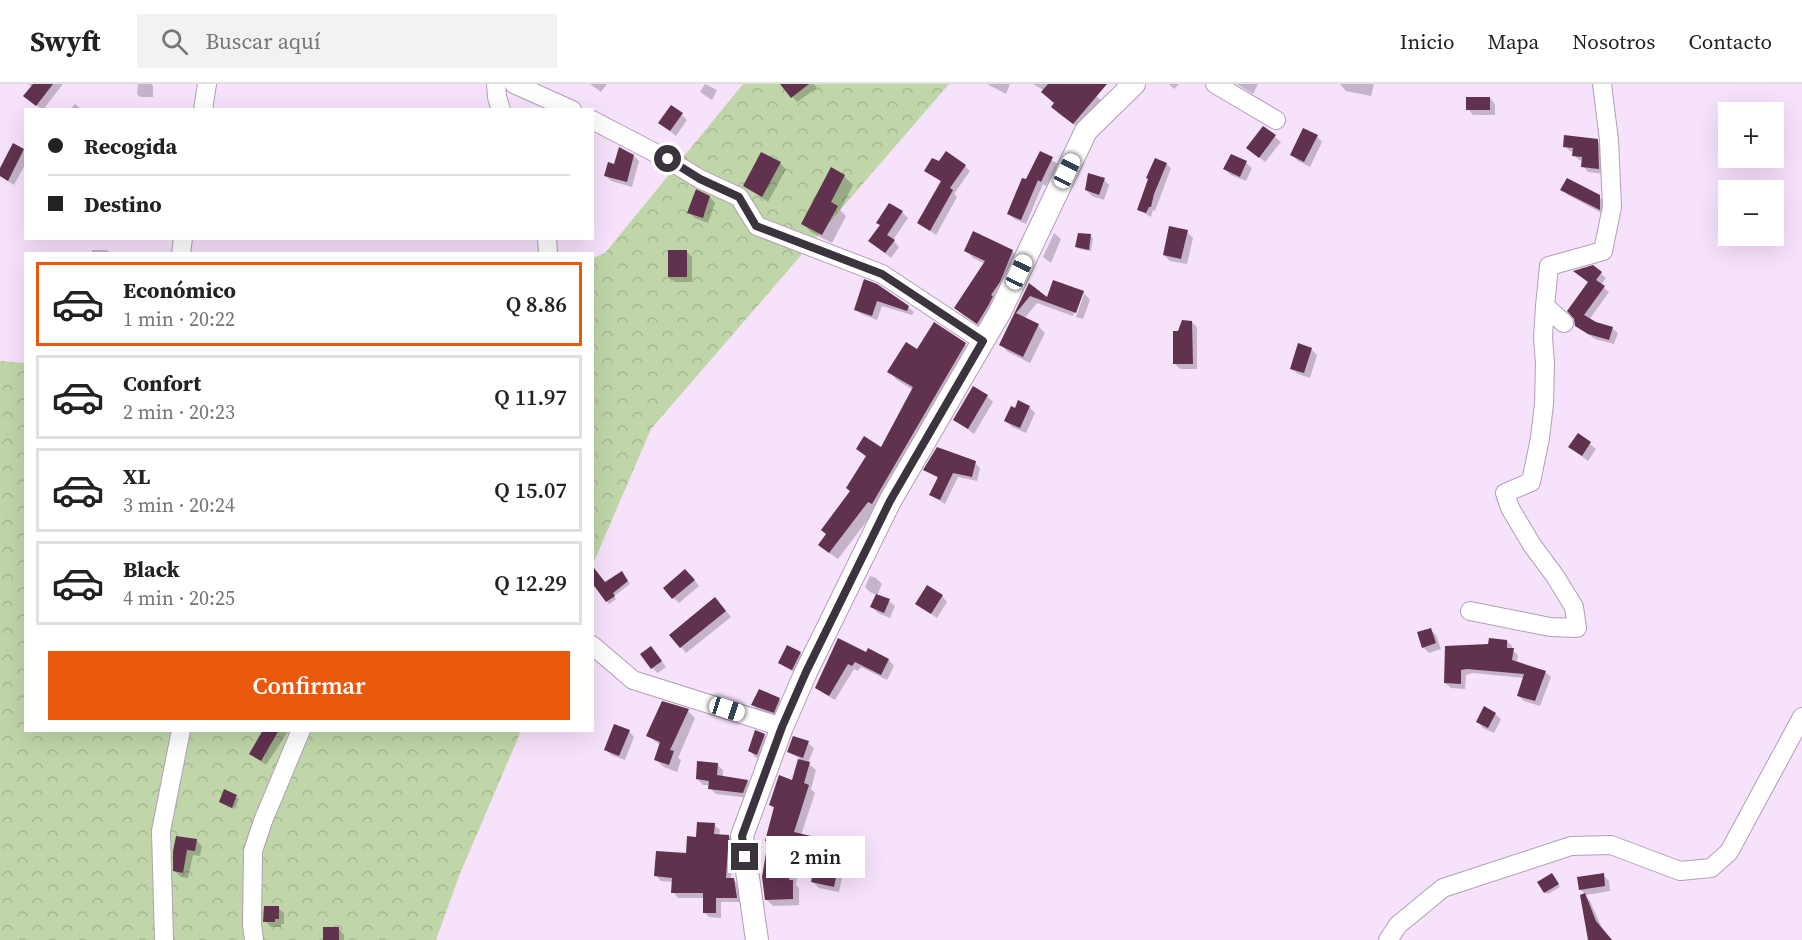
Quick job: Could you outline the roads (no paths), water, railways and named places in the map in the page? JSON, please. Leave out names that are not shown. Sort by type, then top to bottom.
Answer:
[{"type":"street","points":[[203,108],[207,84]]},
{"type":"street","points":[[496,84],[500,108]]},
{"type":"street","points":[[514,84],[568,108]]},
{"type":"street","points":[[757,940],[742,836],[782,727],[806,672],[890,501],[1000,312],[1086,131],[1134,84]]},
{"type":"street","points":[[1215,84],[1276,120]]},
{"type":"street","points":[[1470,611],[1550,627],[1577,628],[1574,607],[1532,545],[1510,508],[1505,492],[1531,482],[1540,438],[1544,404],[1543,338],[1549,266],[1603,251],[1612,207],[1609,140],[1602,84]]},
{"type":"street","points":[[594,121],[668,159],[700,179],[739,197],[756,226],[882,274],[983,341]]},
{"type":"street","points":[[1545,306],[1563,323]]},
{"type":"street","points":[[594,647],[633,680],[782,727]]},
{"type":"street","points":[[1388,940],[1398,925],[1443,888],[1571,846],[1611,845],[1680,871],[1711,868],[1729,852],[1802,717]]},
{"type":"street","points":[[164,940],[161,831],[181,732]]},
{"type":"street","points":[[254,940],[252,925],[253,851],[300,732]]}]
